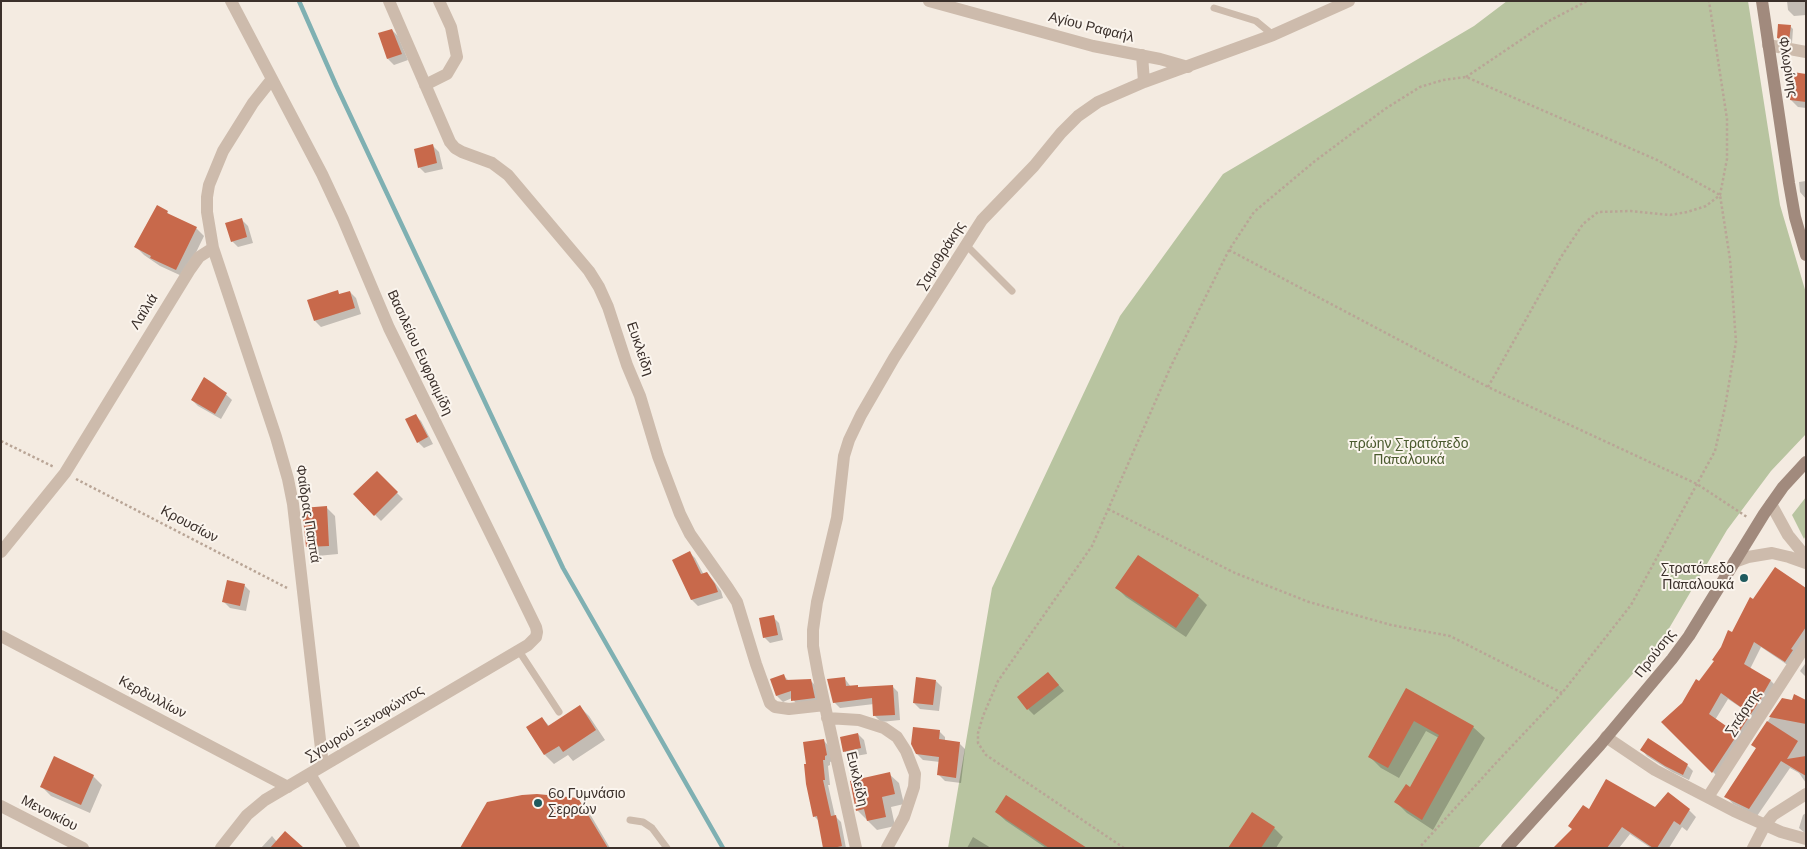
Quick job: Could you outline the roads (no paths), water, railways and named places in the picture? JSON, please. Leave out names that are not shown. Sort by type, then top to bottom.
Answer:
[{"type":"main road","name":"Φλωρίνης","points":[[1762,1],[1795,218],[1806,255]]},
{"type":"main road","name":"Προύσης","points":[[1507,848],[1660,675],[1682,646],[1757,524],[1786,484],[1806,462]]},
{"type":"street","name":"Βασιλείου Ευφραιμίδη","points":[[231,1],[334,201],[393,337],[536,627],[535,639]]},
{"type":"street","name":"Ευκλείδη","points":[[389,1],[446,135],[453,146],[462,152],[492,163],[508,175],[589,271],[599,287],[608,306],[627,365],[640,396],[658,456],[680,514],[690,534],[736,602],[770,703],[775,707],[826,711],[856,848]]},
{"type":"street","points":[[425,85],[447,74],[457,57],[451,27],[439,1]]},
{"type":"street","name":"Αγίου Ραφαήλ","points":[[929,1],[1093,46],[1188,67]]},
{"type":"street","name":"Σαμοθράκης","points":[[826,711],[815,655],[813,630],[817,602],[839,510],[844,462],[848,445],[861,415],[894,358],[988,214],[1034,166],[1065,128],[1098,102],[1144,82],[1273,35],[1349,1]]},
{"type":"street","points":[[1768,46],[1806,52]]},
{"type":"street","points":[[1142,56],[1144,82]]},
{"type":"street","points":[[213,248],[207,212],[207,192],[211,178],[223,151],[237,128],[253,103],[272,79]]},
{"type":"street","name":"Λαϊλιά","points":[[1,552],[65,473],[189,271],[199,257],[213,248]]},
{"type":"street","name":"Φαίδρας Παππά","points":[[213,248],[276,437],[286,473],[292,504],[323,766]]},
{"type":"street","points":[[1771,504],[1792,540],[1806,556]]},
{"type":"street","points":[[1734,562],[1748,557],[1772,553],[1806,564]]},
{"type":"street","name":"Κερδυλλίων","points":[[1,636],[288,787]]},
{"type":"street","name":"Σγουρού Ξενοφώντος","points":[[222,848],[247,815],[265,800],[519,651],[535,639]]},
{"type":"street","name":"Σπάρτης","points":[[1708,798],[1806,645]]},
{"type":"street","points":[[826,711],[884,728],[897,737],[906,751],[915,774],[914,787],[904,817],[887,848]]},
{"type":"street","points":[[1606,738],[1656,770],[1708,798],[1765,826],[1806,839]]},
{"type":"street","points":[[310,774],[354,848]]},
{"type":"street","points":[[1753,848],[1773,815],[1806,794]]},
{"type":"street","name":"Μενοικίου","points":[[1,806],[83,848]]},
{"type":"lane","points":[[1214,8],[1256,21],[1273,35]]},
{"type":"lane","points":[[966,245],[1012,291]]},
{"type":"lane","points":[[519,651],[559,712]]},
{"type":"lane","points":[[630,820],[643,822],[652,828],[667,848]]},
{"type":"waterway","points":[[299,1],[336,85],[563,568],[723,848]]},
{"type":"place","name":"Στρατόπεδο Παπαλουκά","points":[[1744,578]]},
{"type":"place","name":"6ο Γυμνάσιο Σερρών","points":[[538,803]]},
{"type":"park label","name":"πρώην Στρατόπεδο Παπαλουκά","points":[[1409,454]]}]
